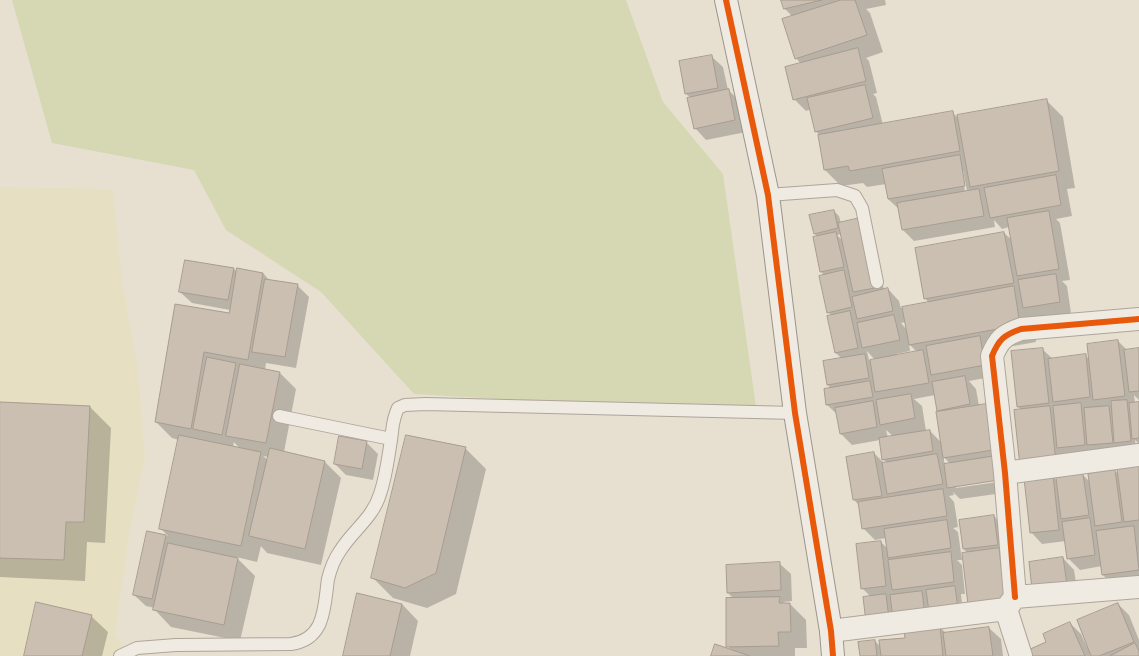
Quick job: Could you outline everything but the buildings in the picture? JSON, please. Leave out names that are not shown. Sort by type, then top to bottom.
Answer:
[{"type":"street","points":[[726,0],[768,195],[795,413],[831,631],[833,656]]},
{"type":"street","points":[[1021,656],[1010,603],[1005,473],[992,356],[998,342],[1009,333],[1021,329],[1139,319]]},
{"type":"street","points":[[1005,473],[1139,455]]},
{"type":"street","points":[[831,631],[1010,603],[1139,587]]},
{"type":"lane","points":[[768,195],[837,190],[855,196],[862,208],[877,282]]},
{"type":"lane","points":[[120,656],[137,648],[176,645],[252,650],[302,643],[312,636],[320,622],[325,606],[329,578],[340,551],[368,518],[380,496],[391,439],[393,418],[398,408],[405,405],[425,404],[795,413]]},
{"type":"lane","points":[[278,416],[391,439]]},
{"type":"shaded area","points":[[0,187],[113,189],[122,282],[137,364],[145,457],[130,529],[115,633],[125,650],[137,656],[0,656]]},
{"type":"green space","points":[[12,0],[626,0],[663,102],[723,174],[757,414],[414,394],[321,292],[226,230],[194,170],[52,143]]},
{"type":"cycle path","points":[[726,0],[768,195],[795,413],[831,631],[833,656]]},
{"type":"cycle path","points":[[1015,597],[1005,473],[992,356],[1003,338],[1010,333],[1021,329],[1139,319]]}]
